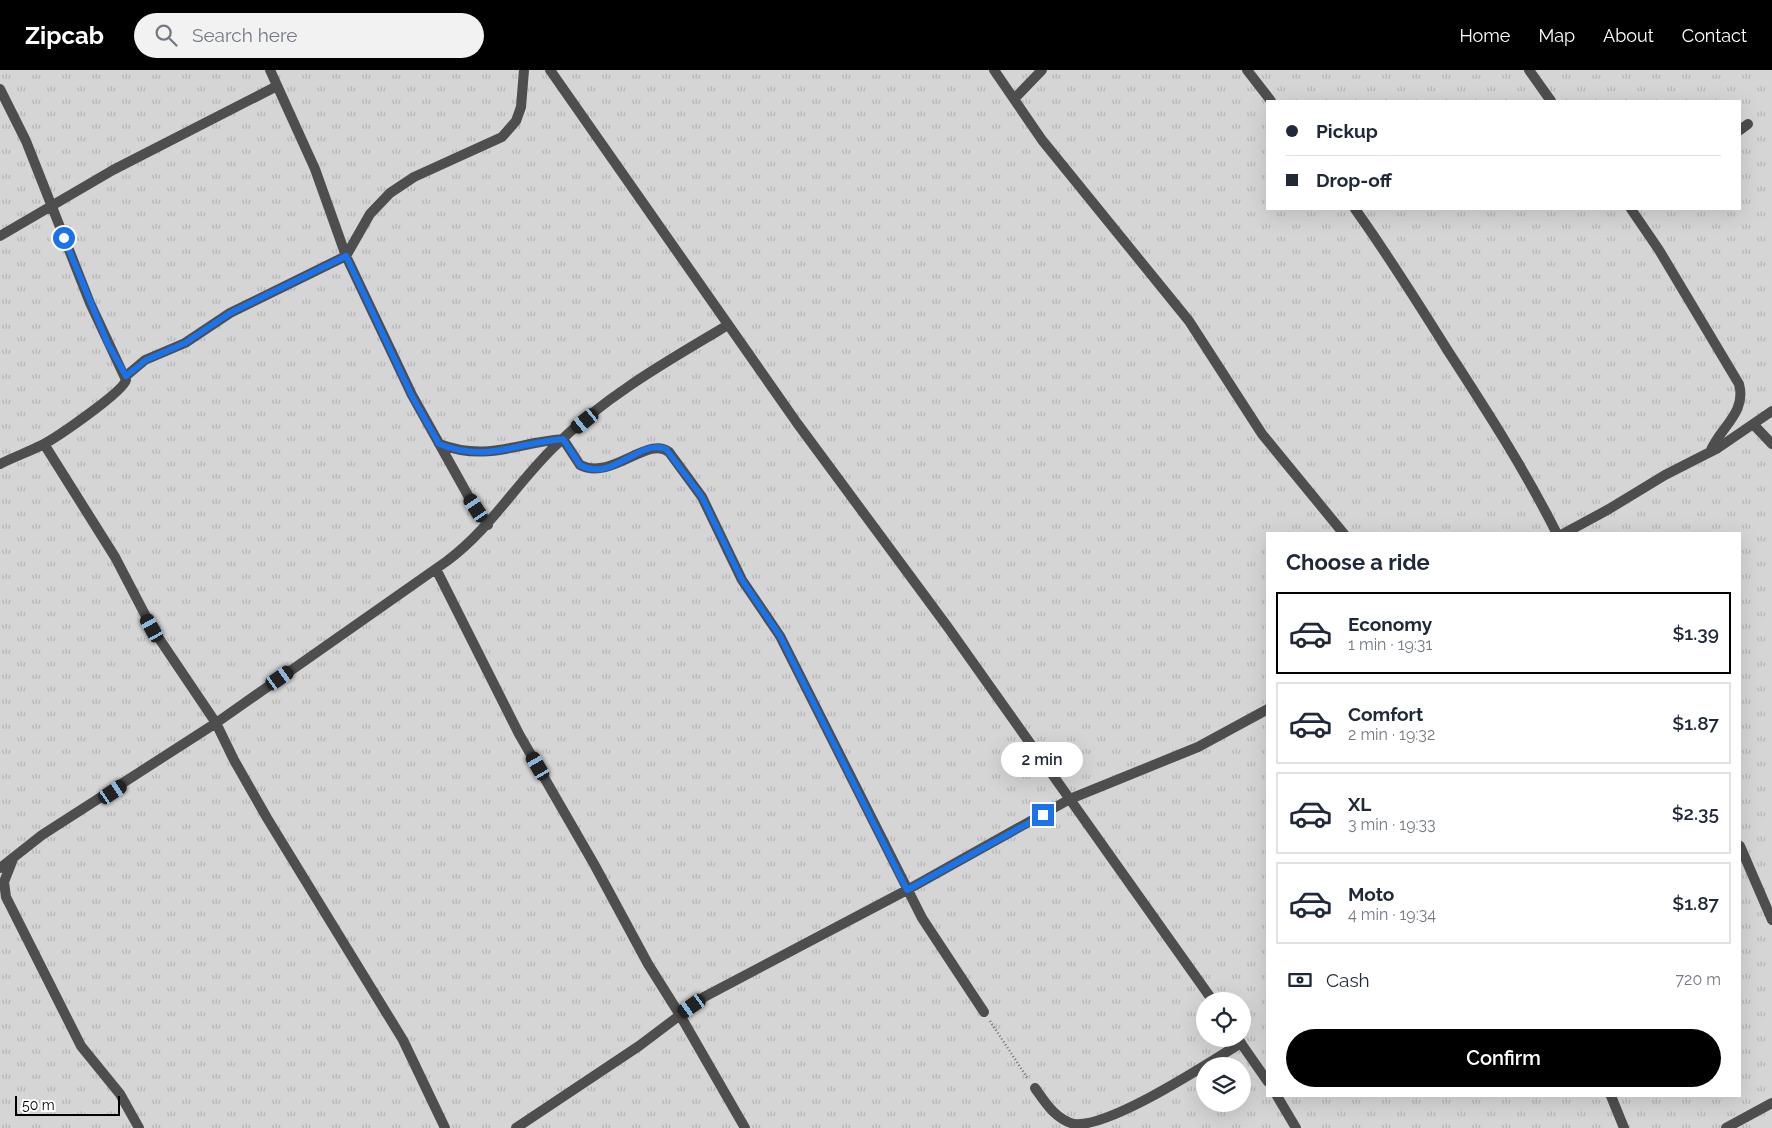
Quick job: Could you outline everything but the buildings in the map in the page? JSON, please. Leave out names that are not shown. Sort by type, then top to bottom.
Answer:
[{"type":"street","points":[[270,70],[314,169],[346,256],[412,396],[470,500],[488,525]]},
{"type":"street","points":[[0,464],[44,444],[119,391],[124,385],[126,376],[146,360],[185,343],[235,311],[346,256],[370,214],[390,193],[439,165],[486,146],[510,131],[521,107],[524,70]]},
{"type":"street","points":[[550,70],[728,325],[1070,800],[1206,992]]},
{"type":"street","points":[[994,70],[1042,140],[1189,321],[1262,434],[1342,532]]},
{"type":"street","points":[[1015,98],[1042,70]]},
{"type":"street","points":[[1247,70],[1270,100]]},
{"type":"street","points":[[1529,70],[1550,100]]},
{"type":"street","points":[[0,236],[113,170],[278,86]]},
{"type":"street","points":[[0,88],[26,142],[101,328],[126,376]]},
{"type":"street","points":[[1356,210],[1384,248],[1492,419],[1538,496],[1556,532]]},
{"type":"street","points":[[1632,210],[1674,274],[1739,384],[1740,408],[1719,434],[1710,452]]},
{"type":"street","points":[[0,868],[42,835],[113,792],[216,723],[436,570],[474,540],[563,439],[626,387],[728,325]]},
{"type":"street","points":[[1567,532],[1610,509],[1665,475],[1710,452],[1772,410]]},
{"type":"street","points":[[1753,424],[1772,444]]},
{"type":"street","points":[[439,444],[473,453],[485,453],[542,441],[563,439]]},
{"type":"street","points":[[563,439],[577,462],[586,468],[608,468],[656,448],[664,448],[674,456],[702,497],[742,580],[780,636],[922,918],[984,1012]]},
{"type":"street","points":[[44,444],[115,557],[152,628],[216,723],[234,760],[267,818],[403,1040],[445,1128]]},
{"type":"street","points":[[436,570],[519,734],[594,864],[648,964],[680,1015],[744,1128]]},
{"type":"street","points":[[516,1128],[731,982],[907,890],[1070,800],[1198,747],[1266,710]]},
{"type":"street","points":[[1741,848],[1772,920]]},
{"type":"street","points":[[13,858],[5,877],[6,897],[81,1046],[120,1094],[140,1128]]},
{"type":"street","points":[[1035,1088],[1061,1118],[1074,1124],[1090,1124],[1126,1110],[1176,1083],[1230,1047]]},
{"type":"street","points":[[1243,1047],[1266,1079]]},
{"type":"street","points":[[1277,1097],[1296,1128]]},
{"type":"street","points":[[1611,1097],[1624,1128]]},
{"type":"street","points":[[1726,1128],[1772,1103]]},
{"type":"path","points":[[984,1012],[1035,1088]]},
{"type":"green space","points":[[0,70],[1772,70],[1772,1128],[0,1128]]},
{"type":"route","points":[[64,238],[108,344],[126,376],[146,360],[185,343],[230,313],[346,256],[412,396],[439,444],[473,453],[485,453],[542,441],[563,439],[580,465],[593,469],[616,466],[652,448],[666,449],[674,456],[702,497],[742,580],[780,636],[907,890],[1043,815]]}]
